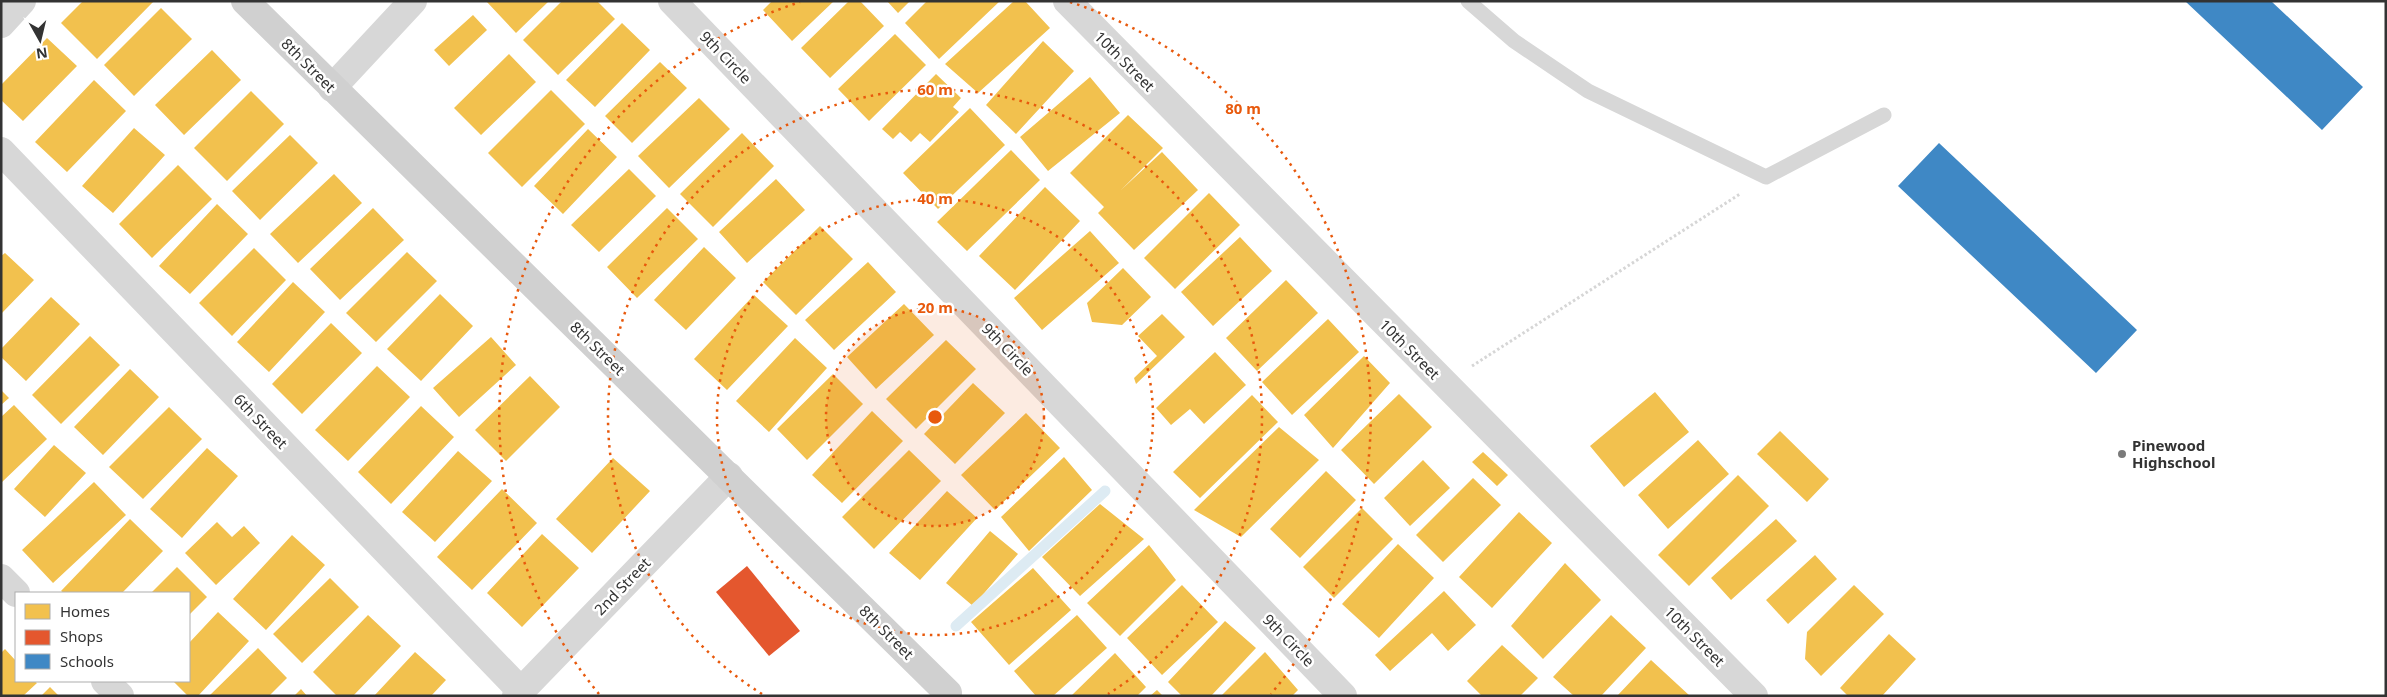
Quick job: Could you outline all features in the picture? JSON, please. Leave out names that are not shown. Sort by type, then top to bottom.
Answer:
[{"type":"street","points":[[1,24],[22,1]]},
{"type":"street","name":"8th Street","points":[[245,1],[729,476],[948,695]]},
{"type":"street","points":[[332,88],[413,1]]},
{"type":"street","name":"9th Circle","points":[[672,1],[1343,696]]},
{"type":"street","name":"10th Street","points":[[1067,1],[1754,696]]},
{"type":"street","name":"6th Street","points":[[1,151],[518,693]]},
{"type":"street","name":"2nd Street","points":[[518,693],[729,476]]},
{"type":"street","points":[[1,578],[15,592]]},
{"type":"street","points":[[106,682],[120,696]]},
{"type":"lane","points":[[1468,1],[1514,41],[1588,91],[1766,178],[1884,115]]},
{"type":"path","points":[[1444,384],[1766,178]]},
{"type":"building: Homes","points":[[83,1],[154,1],[97,59],[61,23]]},
{"type":"building: Homes","points":[[486,1],[549,1],[516,33]]},
{"type":"building: Homes","points":[[562,1],[597,1],[615,19],[558,75],[523,40]]},
{"type":"building: Homes","points":[[772,1],[834,1],[792,41],[763,10]]},
{"type":"building: Homes","points":[[849,1],[860,1],[884,26],[830,78],[801,48]]},
{"type":"building: Homes","points":[[887,1],[910,1],[898,13]]},
{"type":"building: Homes","points":[[927,1],[1000,1],[939,59],[905,23]]},
{"type":"building: Homes","points":[[1014,1],[1025,1],[1050,28],[978,93],[945,64]]},
{"type":"building: Homes","points":[[161,8],[192,39],[134,96],[104,65]]},
{"type":"building: Homes","points":[[473,15],[487,30],[449,66],[434,50]]},
{"type":"building: Homes","points":[[622,23],[650,50],[595,107],[566,80]]},
{"type":"building: Homes","points":[[895,34],[926,65],[869,121],[838,89]]},
{"type":"building: Homes","points":[[47,38],[77,66],[23,121],[1,100],[1,85]]},
{"type":"building: Homes","points":[[1043,41],[1074,71],[1016,134],[986,105]]},
{"type":"building: Homes","points":[[212,50],[241,80],[184,135],[155,105]]},
{"type":"building: Homes","points":[[509,54],[536,82],[481,135],[454,108]]},
{"type":"building: Homes","points":[[660,62],[687,88],[632,143],[605,116]]},
{"type":"building: Homes","points":[[936,74],[961,98],[953,107],[959,112],[930,142],[920,133],[911,142],[900,132],[893,139],[882,129]]},
{"type":"building: Homes","points":[[1090,77],[1120,113],[1048,171],[1020,137]]},
{"type":"building: Homes","points":[[94,80],[126,111],[67,172],[35,142]]},
{"type":"building: Homes","points":[[551,90],[585,124],[522,187],[488,153]]},
{"type":"building: Homes","points":[[251,91],[284,124],[227,181],[194,148]]},
{"type":"building: Homes","points":[[699,98],[730,129],[669,188],[638,156]]},
{"type":"building: Homes","points":[[970,108],[1005,145],[938,209],[903,173]]},
{"type":"building: Homes","points":[[1128,115],[1163,148],[1121,190],[1162,152],[1198,190],[1134,250],[1098,213],[1104,207],[1070,173]]},
{"type":"building: Homes","points":[[134,128],[165,155],[113,213],[82,186]]},
{"type":"building: Homes","points":[[588,129],[617,157],[563,214],[534,186]]},
{"type":"building: Homes","points":[[742,133],[774,166],[713,227],[680,194]]},
{"type":"building: Homes","points":[[290,135],[318,163],[260,220],[232,191]]},
{"type":"building: Homes","points":[[1011,150],[1040,180],[967,251],[937,222]]},
{"type":"building: Homes","points":[[178,165],[212,199],[152,258],[119,224]]},
{"type":"building: Homes","points":[[629,169],[656,196],[599,252],[571,225]]},
{"type":"building: Homes","points":[[334,174],[362,203],[298,263],[270,234]]},
{"type":"building: Homes","points":[[776,179],[805,210],[747,263],[719,232]]},
{"type":"building: Homes","points":[[1045,187],[1080,221],[1015,290],[979,256]]},
{"type":"building: Homes","points":[[1209,193],[1240,225],[1175,289],[1144,258]]},
{"type":"building: Homes","points":[[217,204],[248,234],[190,294],[159,266]]},
{"type":"building: Homes","points":[[373,208],[404,240],[340,300],[310,269]]},
{"type":"building: Homes","points":[[667,208],[698,239],[637,298],[607,267]]},
{"type":"building: Homes","points":[[820,226],[853,259],[796,315],[763,282]]},
{"type":"building: Homes","points":[[1090,231],[1119,263],[1042,330],[1014,298]]},
{"type":"building: Homes","points":[[1240,237],[1272,271],[1213,326],[1181,292]]},
{"type":"building: Homes","points":[[704,247],[736,278],[686,330],[654,300]]},
{"type":"building: Homes","points":[[254,248],[286,280],[232,336],[199,303]]},
{"type":"building: Homes","points":[[407,252],[437,281],[376,342],[346,313]]},
{"type":"building: Homes","points":[[5,253],[34,280],[1,314],[1,256]]},
{"type":"building: Homes","points":[[868,262],[896,292],[834,350],[805,320]]},
{"type":"building: Homes","points":[[1123,268],[1151,297],[1122,325],[1092,322],[1087,303]]},
{"type":"building: Homes","points":[[1286,280],[1318,313],[1257,371],[1226,338]]},
{"type":"building: Homes","points":[[293,282],[325,312],[269,372],[237,342]]},
{"type":"building: Homes","points":[[440,294],[473,326],[421,381],[387,349]]},
{"type":"building: Homes","points":[[754,295],[788,326],[727,390],[694,359]]},
{"type":"building: Homes","points":[[51,297],[80,324],[26,381],[1,357],[1,349]]},
{"type":"building: Homes","points":[[904,304],[934,335],[876,389],[847,357]]},
{"type":"building: Homes","points":[[1162,314],[1185,337],[1136,384],[1134,378],[1157,356],[1138,336]]},
{"type":"building: Homes","points":[[1328,319],[1359,352],[1292,415],[1262,382]]},
{"type":"building: Homes","points":[[331,323],[362,353],[302,414],[272,384]]},
{"type":"building: Homes","points":[[90,336],[120,365],[61,424],[32,395]]},
{"type":"building: Homes","points":[[491,337],[516,365],[459,417],[433,388]]},
{"type":"building: Homes","points":[[795,338],[827,368],[769,432],[736,401]]},
{"type":"building: Homes","points":[[946,340],[976,369],[916,429],[886,399]]},
{"type":"building: Homes","points":[[1215,352],[1246,385],[1204,424],[1190,409],[1171,425],[1156,408]]},
{"type":"building: Homes","points":[[1364,356],[1390,383],[1333,448],[1304,415]]},
{"type":"building: Homes","points":[[377,366],[410,397],[348,461],[315,430]]},
{"type":"building: Homes","points":[[130,369],[159,397],[103,455],[74,427]]},
{"type":"building: Homes","points":[[833,374],[863,404],[807,460],[777,429]]},
{"type":"building: Homes","points":[[530,376],[560,407],[506,461],[475,430]]},
{"type":"building: Homes","points":[[973,383],[1005,413],[955,464],[924,434]]},
{"type":"building: Homes","points":[[1,390],[9,398],[1,405]]},
{"type":"building: Homes","points":[[1655,392],[1689,432],[1624,487],[1590,446]]},
{"type":"building: Homes","points":[[1399,394],[1432,427],[1374,484],[1341,450]]},
{"type":"building: Homes","points":[[1252,395],[1278,422],[1200,498],[1173,472]]},
{"type":"building: Homes","points":[[14,405],[47,439],[1,483],[1,417]]},
{"type":"building: Homes","points":[[421,406],[454,437],[391,504],[358,472]]},
{"type":"building: Homes","points":[[169,407],[202,439],[143,499],[109,467]]},
{"type":"building: Homes","points":[[872,411],[903,441],[842,503],[812,475]]},
{"type":"building: Homes","points":[[1026,413],[1060,448],[995,510],[961,475]]},
{"type":"building: Homes","points":[[1279,427],[1319,460],[1241,537],[1194,510]]},
{"type":"building: Homes","points":[[1780,431],[1829,479],[1807,502],[1757,454]]},
{"type":"building: Homes","points":[[1698,440],[1729,474],[1668,529],[1638,495]]},
{"type":"building: Homes","points":[[54,445],[86,473],[45,517],[14,489]]},
{"type":"building: Homes","points":[[207,448],[238,476],[182,538],[150,509]]},
{"type":"building: Homes","points":[[909,450],[941,481],[874,549],[842,517]]},
{"type":"building: Homes","points":[[458,451],[492,481],[435,542],[402,512]]},
{"type":"building: Homes","points":[[1483,452],[1508,475],[1497,486],[1472,462]]},
{"type":"building: Homes","points":[[1064,457],[1092,490],[1029,551],[1001,517]]},
{"type":"building: Homes","points":[[613,458],[650,491],[592,553],[556,519]]},
{"type":"building: Homes","points":[[1423,460],[1450,488],[1410,526],[1384,498]]},
{"type":"building: Homes","points":[[1326,471],[1356,500],[1300,558],[1270,529]]},
{"type":"building: Homes","points":[[1738,475],[1769,506],[1689,586],[1658,555]]},
{"type":"building: Homes","points":[[1473,478],[1501,505],[1443,562],[1416,535]]},
{"type":"building: Homes","points":[[94,482],[126,515],[53,583],[22,550]]},
{"type":"building: Homes","points":[[502,489],[537,523],[472,590],[437,557]]},
{"type":"building: Homes","points":[[947,491],[977,518],[920,580],[889,553]]},
{"type":"building: Homes","points":[[1100,504],[1144,539],[1080,596],[1042,557]]},
{"type":"building: Homes","points":[[1362,508],[1393,539],[1334,598],[1303,567]]},
{"type":"building: Homes","points":[[1519,512],[1552,543],[1492,608],[1459,577]]},
{"type":"building: Homes","points":[[130,519],[163,551],[123,592],[61,591]]},
{"type":"building: Homes","points":[[1776,519],[1797,541],[1731,600],[1711,578]]},
{"type":"building: Homes","points":[[217,522],[232,537],[244,526],[260,543],[216,585],[185,553]]},
{"type":"building: Homes","points":[[990,531],[1018,554],[973,606],[946,583]]},
{"type":"building: Homes","points":[[542,534],[579,568],[522,627],[487,593]]},
{"type":"building: Homes","points":[[292,535],[325,565],[266,630],[233,599]]},
{"type":"building: Homes","points":[[1398,544],[1434,578],[1379,638],[1342,604]]},
{"type":"building: Homes","points":[[1149,545],[1176,580],[1120,636],[1087,603]]},
{"type":"building: Homes","points":[[1815,555],[1837,579],[1788,624],[1766,600]]},
{"type":"building: Homes","points":[[1565,563],[1601,600],[1543,659],[1511,626]]},
{"type":"building: Homes","points":[[177,567],[207,597],[190,614],[190,592],[152,592]]},
{"type":"building: Homes","points":[[1033,568],[1071,610],[1009,665],[971,622]]},
{"type":"building: Homes","points":[[330,578],[359,607],[302,663],[273,634]]},
{"type":"building: Homes","points":[[1182,585],[1218,622],[1162,675],[1127,638]]},
{"type":"building: Homes","points":[[1854,585],[1884,614],[1821,676],[1805,659],[1807,632]]},
{"type":"building: Homes","points":[[1444,591],[1476,625],[1448,651],[1432,633],[1390,671],[1375,655]]},
{"type":"building: Homes","points":[[218,612],[249,641],[198,696],[188,696],[174,682],[190,682],[190,642]]},
{"type":"building: Homes","points":[[368,615],[401,646],[353,696],[337,696],[313,672]]},
{"type":"building: Homes","points":[[1077,615],[1107,648],[1053,696],[1036,696],[1014,671]]},
{"type":"building: Homes","points":[[1611,615],[1646,648],[1601,696],[1574,696],[1553,677]]},
{"type":"building: Homes","points":[[1225,621],[1256,648],[1211,696],[1182,696],[1168,682]]},
{"type":"building: Homes","points":[[1889,634],[1916,659],[1882,696],[1848,696],[1840,688]]},
{"type":"building: Homes","points":[[1502,645],[1538,678],[1520,696],[1482,696],[1467,681]]},
{"type":"building: Homes","points":[[258,648],[287,678],[269,696],[209,696]]},
{"type":"building: Homes","points":[[5,649],[15,660],[15,682],[37,683],[23,696],[1,696],[1,653]]},
{"type":"building: Homes","points":[[415,652],[446,680],[431,696],[374,696]]},
{"type":"building: Homes","points":[[1265,652],[1298,690],[1292,696],[1221,696]]},
{"type":"building: Homes","points":[[1115,653],[1146,687],[1137,696],[1071,696]]},
{"type":"building: Homes","points":[[1651,660],[1690,696],[1617,696]]},
{"type":"building: Homes","points":[[50,687],[59,696],[41,696]]},
{"type":"building: Homes","points":[[301,689],[307,696],[294,696]]},
{"type":"building: Homes","points":[[1157,690],[1163,696],[1150,696]]},
{"type":"building: Shops","points":[[747,566],[800,631],[769,656],[716,592]]},
{"type":"building: Schools","points":[[2185,1],[2271,1],[2363,87],[2322,130]]},
{"type":"building: Schools","points":[[1939,143],[2137,330],[2096,373],[1898,186]]},
{"type":"waterway","points":[[956,626],[1105,491]]},
{"type":"place","name":"Pinewood Highschool","points":[[2122,454]]}]
